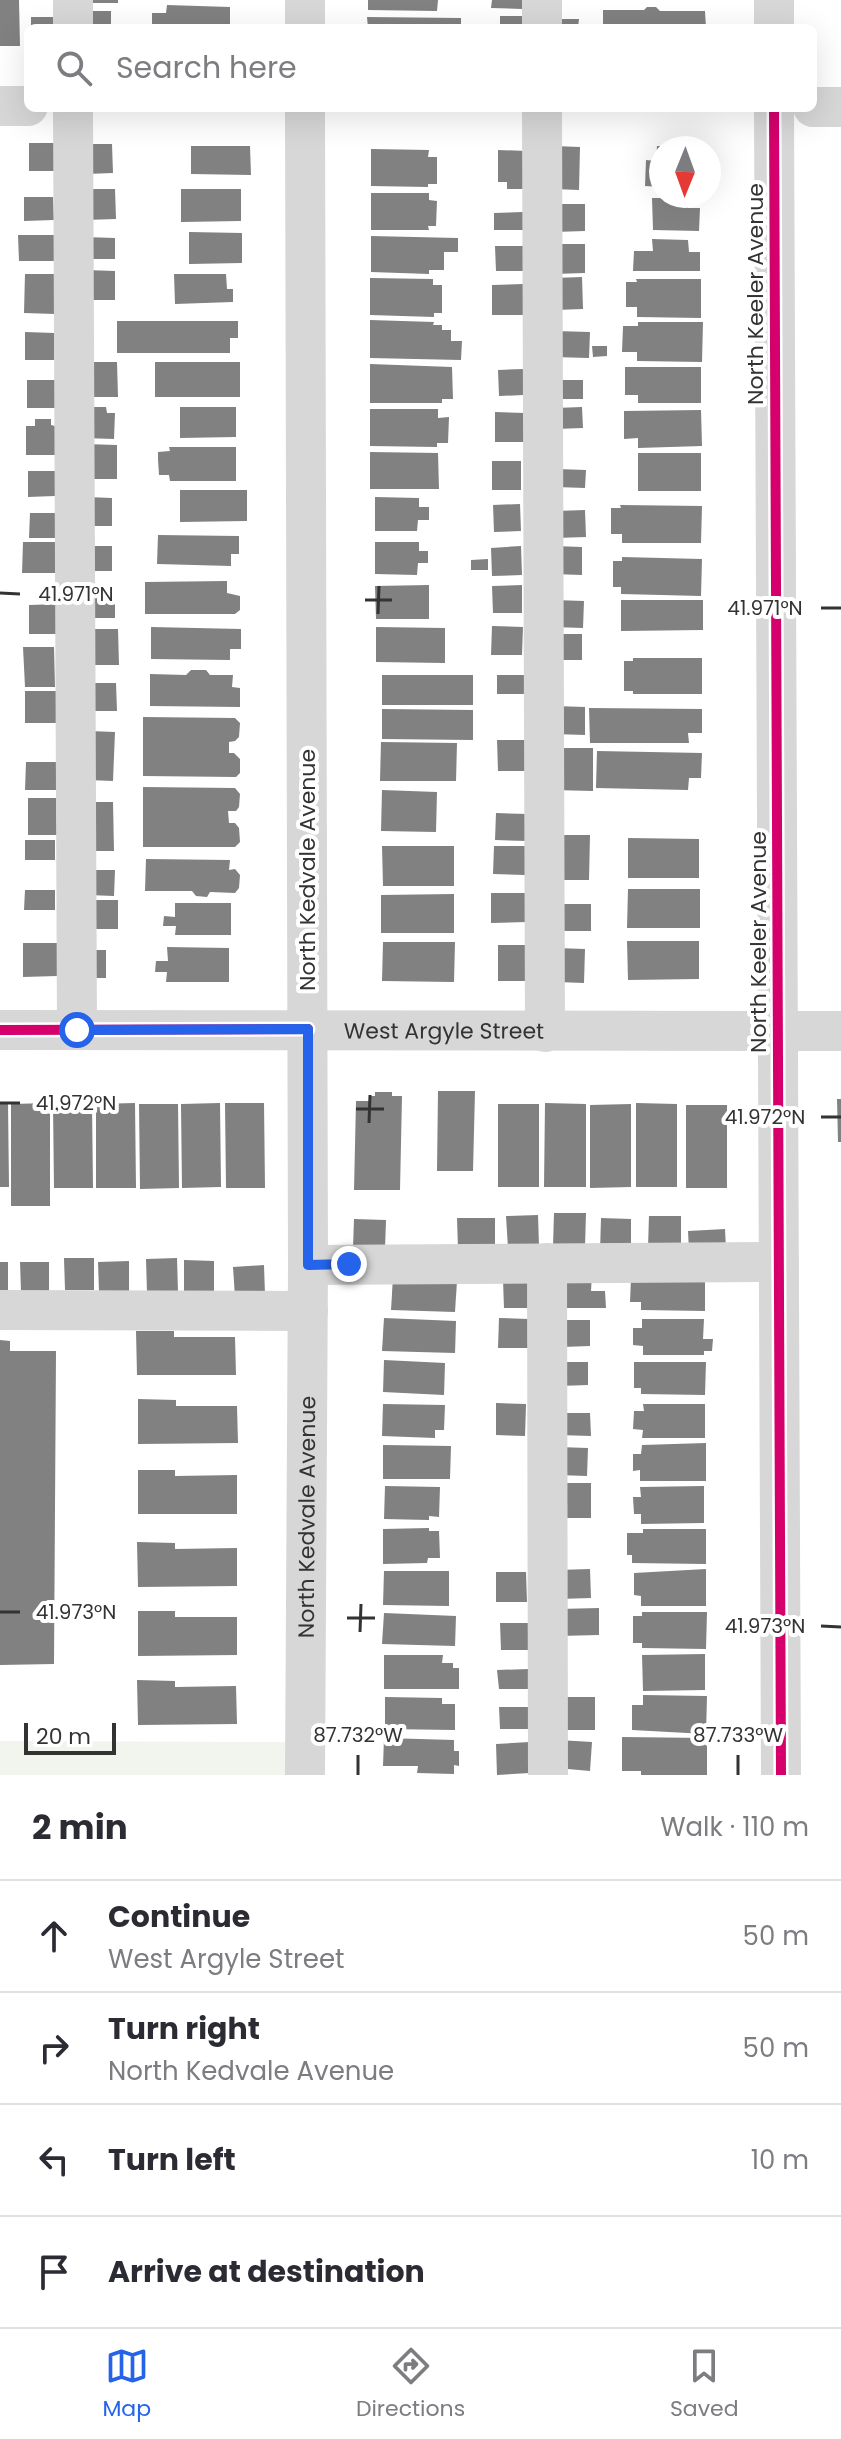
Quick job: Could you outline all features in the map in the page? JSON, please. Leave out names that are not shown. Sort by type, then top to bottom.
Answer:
[{"type":"street","points":[[73,0],[73,24]]},
{"type":"street","points":[[305,0],[305,24]]},
{"type":"street","points":[[542,0],[542,24]]},
{"type":"street","points":[[774,0],[774,24]]},
{"type":"street","points":[[0,106],[24,106]]},
{"type":"street","points":[[817,107],[841,107]]},
{"type":"street","points":[[73,112],[77,1030]]},
{"type":"street","name":"North Kedvale Avenue","points":[[305,112],[308,1311],[305,1775]]},
{"type":"street","points":[[542,112],[545,1032]]},
{"type":"street","name":"North Keeler Avenue","points":[[774,112],[781,1775]]},
{"type":"street","name":"West Argyle Street","points":[[0,1030],[841,1031]]},
{"type":"street","points":[[308,1265],[779,1262]]},
{"type":"street","points":[[547,1263],[548,1775]]},
{"type":"street","points":[[0,1310],[308,1311]]},
{"type":"shaded area","points":[[0,1741],[286,1742],[286,1775],[0,1775]]},
{"type":"building","points":[[0,0],[19,0],[20,46],[0,46]]},
{"type":"building","points":[[83,0],[118,0],[118,3],[83,3]]},
{"type":"building","points":[[368,0],[438,0],[437,11],[368,10]]},
{"type":"building","points":[[492,0],[524,0],[523,9],[491,8]]},
{"type":"building","points":[[167,5],[230,7],[230,24],[152,24],[152,13],[166,13]]},
{"type":"building","points":[[656,7],[660,11],[705,11],[706,24],[603,24],[603,10]]},
{"type":"building","points":[[87,11],[111,11],[111,24],[86,24]]},
{"type":"building","points":[[500,16],[527,16],[527,24],[500,24]]},
{"type":"building","points":[[31,17],[58,17],[58,24],[31,24]]},
{"type":"building","points":[[367,17],[461,18],[461,24],[368,24]]},
{"type":"building","points":[[551,19],[579,19],[578,24],[551,24]]},
{"type":"building","points":[[29,143],[57,143],[57,171],[29,171]]},
{"type":"building","points":[[85,144],[112,144],[113,173],[86,174]]},
{"type":"building","points":[[191,146],[250,146],[251,175],[191,174]]},
{"type":"building","points":[[554,146],[580,147],[579,190],[553,189]]},
{"type":"building","points":[[371,149],[429,150],[428,157],[437,157],[437,184],[428,184],[428,187],[371,186]]},
{"type":"building","points":[[498,150],[527,151],[523,189],[507,189],[507,182],[498,182]]},
{"type":"building","points":[[646,160],[649,160],[649,186],[645,186]]},
{"type":"building","points":[[84,189],[115,189],[116,219],[85,220]]},
{"type":"building","points":[[181,189],[241,189],[241,221],[181,222]]},
{"type":"building","points":[[371,193],[429,193],[429,200],[437,201],[436,226],[428,226],[429,230],[371,230]]},
{"type":"building","points":[[24,197],[53,197],[54,220],[24,221]]},
{"type":"building","points":[[554,204],[585,204],[585,231],[554,232]]},
{"type":"building","points":[[652,208],[700,208],[699,231],[653,230]]},
{"type":"building","points":[[523,212],[523,230],[494,230],[494,213]]},
{"type":"building","points":[[189,232],[242,233],[242,263],[189,264]]},
{"type":"building","points":[[18,235],[54,235],[55,261],[19,261]]},
{"type":"building","points":[[371,236],[458,238],[458,252],[444,252],[444,270],[429,270],[429,274],[371,272]]},
{"type":"building","points":[[85,237],[115,238],[115,259],[86,259]]},
{"type":"building","points":[[652,239],[688,240],[689,252],[700,252],[700,271],[633,271],[634,251],[653,251]]},
{"type":"building","points":[[554,244],[585,244],[585,273],[554,274]]},
{"type":"building","points":[[495,246],[524,246],[524,271],[496,271]]},
{"type":"building","points":[[86,270],[115,271],[115,300],[85,300]]},
{"type":"building","points":[[25,274],[56,274],[55,314],[24,313]]},
{"type":"building","points":[[174,274],[226,274],[227,289],[233,289],[233,302],[175,304]]},
{"type":"building","points":[[582,277],[583,309],[555,310],[553,278]]},
{"type":"building","points":[[370,278],[433,279],[433,285],[442,285],[442,313],[434,313],[434,317],[370,315]]},
{"type":"building","points":[[636,279],[701,279],[701,318],[637,317],[637,307],[626,307],[626,282],[637,282]]},
{"type":"building","points":[[523,284],[523,315],[492,315],[492,285]]},
{"type":"building","points":[[370,320],[434,322],[433,325],[442,325],[442,330],[451,330],[451,341],[462,341],[461,360],[370,358]]},
{"type":"building","points":[[117,321],[238,321],[238,338],[230,338],[230,353],[117,353]]},
{"type":"building","points":[[638,322],[703,322],[702,362],[637,361],[637,352],[622,352],[623,326],[638,326]]},
{"type":"building","points":[[554,331],[590,332],[589,358],[553,357]]},
{"type":"building","points":[[25,332],[55,333],[54,360],[25,360]]},
{"type":"building","points":[[592,346],[607,346],[607,356],[593,357]]},
{"type":"building","points":[[87,362],[117,362],[118,397],[87,397]]},
{"type":"building","points":[[155,362],[240,362],[240,397],[155,397]]},
{"type":"building","points":[[370,364],[452,367],[453,399],[442,399],[442,403],[370,403]]},
{"type":"building","points":[[625,367],[701,367],[701,403],[638,403],[638,395],[625,395]]},
{"type":"building","points":[[523,369],[524,395],[499,396],[498,370]]},
{"type":"building","points":[[27,380],[55,380],[55,408],[27,408]]},
{"type":"building","points":[[556,380],[583,380],[583,399],[555,399]]},
{"type":"building","points":[[89,407],[106,407],[107,413],[115,413],[114,439],[84,438]]},
{"type":"building","points":[[180,407],[236,407],[236,437],[180,438]]},
{"type":"building","points":[[582,407],[583,428],[556,429],[555,408]]},
{"type":"building","points":[[370,409],[438,409],[438,418],[449,417],[448,443],[437,443],[437,447],[370,446]]},
{"type":"building","points":[[701,410],[702,446],[638,448],[638,438],[624,439],[624,411]]},
{"type":"building","points":[[495,412],[525,413],[524,442],[495,442]]},
{"type":"building","points":[[35,419],[51,419],[51,425],[55,426],[56,455],[26,455],[26,426],[35,426]]},
{"type":"building","points":[[85,444],[117,445],[117,479],[85,479]]},
{"type":"building","points":[[169,447],[236,447],[236,481],[170,481],[169,475],[159,475],[158,460],[158,452],[170,451]]},
{"type":"building","points":[[370,452],[438,453],[439,489],[370,489]]},
{"type":"building","points":[[638,453],[701,453],[701,491],[638,491]]},
{"type":"building","points":[[492,461],[521,461],[521,490],[492,490]]},
{"type":"building","points":[[557,469],[586,470],[585,488],[556,487]]},
{"type":"building","points":[[28,471],[55,471],[55,496],[28,497]]},
{"type":"building","points":[[180,490],[247,490],[247,521],[180,522]]},
{"type":"building","points":[[87,497],[112,498],[112,526],[86,526]]},
{"type":"building","points":[[375,497],[419,498],[419,507],[429,507],[429,520],[418,520],[417,531],[375,531]]},
{"type":"building","points":[[520,504],[521,531],[494,532],[493,505]]},
{"type":"building","points":[[620,505],[702,506],[701,543],[622,543],[622,534],[611,534],[611,508],[621,508]]},
{"type":"building","points":[[585,510],[586,537],[556,538],[556,511]]},
{"type":"building","points":[[30,513],[58,513],[58,538],[29,538]]},
{"type":"building","points":[[158,535],[239,536],[239,554],[231,554],[231,566],[157,564]]},
{"type":"building","points":[[23,542],[55,542],[56,573],[22,573]]},
{"type":"building","points":[[375,542],[419,542],[419,551],[428,551],[428,563],[418,563],[417,575],[375,574]]},
{"type":"building","points":[[86,546],[112,546],[112,571],[86,571]]},
{"type":"building","points":[[521,546],[522,575],[492,576],[491,548]]},
{"type":"building","points":[[554,546],[582,547],[582,575],[552,574]]},
{"type":"building","points":[[622,557],[702,559],[701,596],[621,594],[621,587],[613,587],[613,561],[622,561]]},
{"type":"building","points":[[488,559],[488,570],[471,570],[471,560]]},
{"type":"building","points":[[227,581],[227,593],[240,596],[240,610],[235,614],[145,614],[145,582]]},
{"type":"building","points":[[429,585],[429,619],[376,619],[375,586]]},
{"type":"building","points":[[522,585],[522,613],[493,613],[492,586]]},
{"type":"building","points":[[85,589],[115,589],[115,618],[85,618]]},
{"type":"building","points":[[554,600],[584,601],[583,628],[553,627]]},
{"type":"building","points":[[621,600],[703,600],[703,630],[621,631]]},
{"type":"building","points":[[58,604],[59,634],[29,634],[29,605]]},
{"type":"building","points":[[492,626],[523,627],[522,655],[491,655]]},
{"type":"building","points":[[151,627],[241,629],[241,649],[230,649],[230,660],[151,659]]},
{"type":"building","points":[[376,627],[445,628],[445,663],[376,662]]},
{"type":"building","points":[[86,629],[118,629],[119,665],[86,665]]},
{"type":"building","points":[[552,634],[582,634],[582,660],[552,660]]},
{"type":"building","points":[[23,647],[54,647],[55,687],[25,687]]},
{"type":"building","points":[[633,658],[702,658],[702,694],[633,694],[633,691],[624,691],[624,661],[633,661]]},
{"type":"building","points":[[191,670],[206,670],[210,675],[233,675],[232,687],[240,688],[240,707],[150,706],[150,674],[186,675]]},
{"type":"building","points":[[382,675],[473,675],[473,705],[382,705]]},
{"type":"building","points":[[497,675],[528,675],[528,694],[497,694]]},
{"type":"building","points":[[89,683],[116,683],[117,711],[88,711]]},
{"type":"building","points":[[25,691],[56,691],[56,723],[25,723]]},
{"type":"building","points":[[555,706],[585,707],[585,735],[554,734]]},
{"type":"building","points":[[589,708],[702,709],[702,733],[688,733],[689,743],[590,743]]},
{"type":"building","points":[[382,709],[473,710],[473,740],[382,739]]},
{"type":"building","points":[[143,717],[235,718],[240,723],[239,737],[229,742],[229,753],[240,759],[240,773],[236,777],[143,776]]},
{"type":"building","points":[[89,731],[115,732],[113,781],[88,780]]},
{"type":"building","points":[[497,740],[525,740],[525,771],[498,771]]},
{"type":"building","points":[[381,742],[457,743],[456,781],[380,781]]},
{"type":"building","points":[[552,748],[593,748],[593,791],[552,790]]},
{"type":"building","points":[[597,751],[702,753],[701,778],[689,778],[688,790],[596,788]]},
{"type":"building","points":[[26,762],[56,762],[56,790],[25,790]]},
{"type":"building","points":[[143,787],[235,788],[240,794],[239,807],[236,811],[228,811],[229,823],[235,823],[239,828],[240,842],[235,847],[143,847]]},
{"type":"building","points":[[382,790],[437,792],[436,832],[381,831]]},
{"type":"building","points":[[28,798],[56,798],[57,835],[28,835]]},
{"type":"building","points":[[87,802],[113,802],[114,851],[87,851]]},
{"type":"building","points":[[496,813],[528,814],[528,841],[495,840]]},
{"type":"building","points":[[559,835],[590,835],[589,880],[559,880]]},
{"type":"building","points":[[628,838],[699,839],[699,878],[628,878]]},
{"type":"building","points":[[25,840],[55,840],[55,860],[25,860]]},
{"type":"building","points":[[382,846],[454,846],[454,886],[383,886]]},
{"type":"building","points":[[494,846],[525,846],[525,875],[493,874]]},
{"type":"building","points":[[146,859],[230,860],[229,870],[235,869],[240,875],[239,888],[235,893],[210,892],[207,897],[196,896],[192,891],[145,891]]},
{"type":"building","points":[[88,870],[115,870],[114,896],[88,895]]},
{"type":"building","points":[[628,889],[700,889],[700,928],[627,928]]},
{"type":"building","points":[[25,890],[55,890],[55,910],[24,910]]},
{"type":"building","points":[[491,893],[527,893],[527,922],[491,923]]},
{"type":"building","points":[[454,894],[454,933],[381,933],[381,895]]},
{"type":"building","points":[[89,900],[118,900],[118,929],[89,929]]},
{"type":"building","points":[[175,903],[231,903],[231,935],[175,935],[176,926],[163,926],[164,916],[175,917]]},
{"type":"building","points":[[560,904],[591,904],[591,931],[560,931]]},
{"type":"building","points":[[627,941],[699,941],[699,979],[628,980]]},
{"type":"building","points":[[383,942],[455,942],[454,982],[382,981]]},
{"type":"building","points":[[23,943],[57,943],[57,976],[23,977]]},
{"type":"building","points":[[498,945],[529,945],[528,981],[498,981]]},
{"type":"building","points":[[167,947],[229,948],[229,982],[166,982],[167,972],[155,972],[156,961],[168,961]]},
{"type":"building","points":[[557,948],[585,949],[584,983],[557,982]]},
{"type":"building","points":[[87,950],[106,950],[106,978],[88,978]]},
{"type":"building","points":[[438,1091],[475,1091],[473,1171],[437,1171]]},
{"type":"building","points":[[375,1092],[392,1092],[392,1096],[402,1096],[400,1190],[354,1190],[356,1101],[369,1101],[369,1096],[375,1096]]},
{"type":"building","points":[[837,1099],[841,1099],[841,1142],[838,1142]]},
{"type":"building","points":[[0,1103],[8,1103],[9,1187],[0,1187]]},
{"type":"building","points":[[50,1103],[50,1206],[11,1206],[11,1104]]},
{"type":"building","points":[[135,1103],[136,1188],[96,1188],[96,1104]]},
{"type":"building","points":[[220,1103],[221,1187],[182,1188],[181,1104]]},
{"type":"building","points":[[225,1103],[264,1103],[265,1188],[226,1188]]},
{"type":"building","points":[[545,1103],[586,1104],[586,1187],[544,1187]]},
{"type":"building","points":[[636,1103],[677,1104],[677,1187],[636,1187]]},
{"type":"building","points":[[53,1104],[92,1104],[93,1188],[54,1188]]},
{"type":"building","points":[[139,1104],[178,1104],[179,1188],[140,1189]]},
{"type":"building","points":[[498,1104],[539,1104],[539,1187],[498,1187]]},
{"type":"building","points":[[631,1104],[631,1187],[590,1188],[590,1105]]},
{"type":"building","points":[[686,1105],[727,1105],[727,1188],[686,1188]]},
{"type":"building","points":[[554,1213],[586,1213],[585,1247],[553,1247]]},
{"type":"building","points":[[538,1215],[539,1247],[508,1248],[506,1216]]},
{"type":"building","points":[[649,1216],[681,1216],[681,1247],[648,1247]]},
{"type":"building","points":[[457,1218],[495,1218],[495,1249],[458,1250]]},
{"type":"building","points":[[601,1218],[631,1219],[631,1252],[600,1252]]},
{"type":"building","points":[[354,1219],[386,1220],[385,1249],[353,1248]]},
{"type":"building","points":[[725,1229],[726,1249],[689,1251],[688,1231]]},
{"type":"building","points":[[64,1258],[94,1258],[94,1290],[65,1290]]},
{"type":"building","points":[[177,1258],[178,1292],[147,1292],[146,1259]]},
{"type":"building","points":[[184,1260],[214,1261],[214,1293],[184,1293]]},
{"type":"building","points":[[129,1261],[129,1292],[99,1292],[98,1262]]},
{"type":"building","points":[[0,1262],[8,1262],[8,1292],[0,1292]]},
{"type":"building","points":[[20,1262],[49,1262],[49,1291],[21,1291]]},
{"type":"building","points":[[264,1265],[265,1295],[235,1297],[233,1267]]},
{"type":"building","points":[[560,1274],[592,1274],[591,1291],[605,1291],[606,1308],[560,1308]]},
{"type":"building","points":[[705,1276],[705,1311],[641,1310],[641,1302],[630,1302],[631,1278]]},
{"type":"building","points":[[393,1277],[457,1281],[455,1312],[391,1310]]},
{"type":"building","points":[[503,1280],[530,1280],[530,1308],[504,1308]]},
{"type":"building","points":[[384,1318],[456,1321],[455,1353],[382,1351]]},
{"type":"building","points":[[499,1318],[529,1319],[528,1348],[498,1348]]},
{"type":"building","points":[[642,1319],[704,1319],[703,1339],[713,1339],[712,1351],[704,1351],[704,1355],[643,1355],[643,1346],[633,1345],[633,1328],[642,1328]]},
{"type":"building","points":[[561,1320],[590,1320],[590,1346],[562,1347]]},
{"type":"building","points":[[136,1331],[174,1331],[174,1337],[235,1337],[236,1375],[137,1375]]},
{"type":"building","points":[[0,1340],[10,1341],[10,1351],[56,1351],[54,1664],[0,1665]]},
{"type":"building","points":[[384,1360],[445,1363],[444,1395],[383,1392]]},
{"type":"building","points":[[559,1362],[588,1362],[588,1385],[559,1386]]},
{"type":"building","points":[[634,1362],[706,1362],[705,1395],[641,1394],[641,1388],[634,1388]]},
{"type":"building","points":[[138,1399],[176,1400],[176,1406],[237,1406],[238,1443],[138,1444]]},
{"type":"building","points":[[496,1403],[526,1404],[525,1436],[496,1435]]},
{"type":"building","points":[[383,1404],[445,1405],[444,1430],[435,1430],[435,1438],[382,1436]]},
{"type":"building","points":[[643,1404],[705,1404],[705,1438],[642,1438],[643,1430],[633,1429],[634,1411],[644,1411]]},
{"type":"building","points":[[559,1413],[590,1413],[591,1436],[558,1435]]},
{"type":"building","points":[[706,1443],[706,1481],[640,1481],[640,1470],[633,1471],[633,1454],[641,1454],[642,1445]]},
{"type":"building","points":[[383,1445],[451,1446],[450,1479],[383,1479]]},
{"type":"building","points":[[558,1447],[588,1448],[587,1476],[557,1475]]},
{"type":"building","points":[[138,1470],[175,1470],[175,1476],[237,1475],[237,1514],[138,1514]]},
{"type":"building","points":[[559,1483],[591,1483],[591,1518],[559,1518]]},
{"type":"building","points":[[385,1486],[440,1487],[439,1517],[429,1516],[429,1520],[384,1519]]},
{"type":"building","points":[[704,1486],[704,1523],[641,1524],[641,1514],[634,1514],[633,1497],[641,1497],[640,1487]]},
{"type":"building","points":[[429,1528],[429,1531],[439,1531],[440,1558],[428,1558],[427,1563],[383,1564],[383,1529]]},
{"type":"building","points":[[643,1529],[706,1529],[706,1564],[632,1563],[632,1555],[627,1555],[627,1533],[643,1533]]},
{"type":"building","points":[[137,1542],[175,1543],[175,1549],[237,1548],[237,1586],[138,1587]]},
{"type":"building","points":[[590,1569],[591,1598],[558,1599],[557,1570]]},
{"type":"building","points":[[706,1569],[706,1606],[641,1606],[641,1596],[634,1595],[634,1573]]},
{"type":"building","points":[[384,1571],[449,1571],[449,1606],[383,1605]]},
{"type":"building","points":[[496,1572],[526,1572],[527,1602],[496,1602]]},
{"type":"building","points":[[599,1608],[599,1635],[558,1636],[558,1609]]},
{"type":"building","points":[[138,1611],[175,1611],[175,1617],[237,1617],[237,1655],[138,1656]]},
{"type":"building","points":[[642,1612],[707,1612],[706,1649],[642,1648],[642,1643],[633,1643],[633,1616],[642,1616]]},
{"type":"building","points":[[384,1613],[456,1616],[455,1646],[382,1644]]},
{"type":"building","points":[[500,1623],[528,1623],[529,1650],[501,1650]]},
{"type":"building","points":[[705,1654],[705,1690],[643,1691],[642,1655]]},
{"type":"building","points":[[384,1655],[443,1655],[442,1663],[453,1663],[453,1668],[459,1668],[459,1689],[384,1689]]},
{"type":"building","points":[[529,1669],[529,1689],[499,1689],[497,1670]]},
{"type":"building","points":[[137,1680],[175,1681],[175,1687],[236,1686],[237,1724],[138,1725]]},
{"type":"building","points":[[643,1695],[707,1696],[706,1734],[632,1730],[632,1705],[643,1705]]},
{"type":"building","points":[[385,1697],[442,1698],[442,1704],[455,1704],[455,1730],[385,1729]]},
{"type":"building","points":[[559,1697],[595,1697],[595,1730],[558,1730]]},
{"type":"building","points":[[499,1707],[529,1707],[529,1729],[500,1729]]},
{"type":"building","points":[[622,1737],[707,1738],[707,1775],[641,1775],[641,1771],[622,1771]]},
{"type":"building","points":[[384,1738],[454,1740],[454,1751],[459,1751],[459,1766],[454,1765],[454,1774],[417,1773],[418,1766],[383,1766]]},
{"type":"building","points":[[558,1740],[592,1742],[590,1771],[557,1768]]},
{"type":"building","points":[[529,1742],[530,1773],[497,1775],[496,1744]]},
{"type":"cycle path","points":[[774,112],[781,1775]]},
{"type":"cycle path","points":[[0,1030],[308,1029]]},
{"type":"route","points":[[77,1030],[308,1029],[308,1265],[349,1264]]}]
